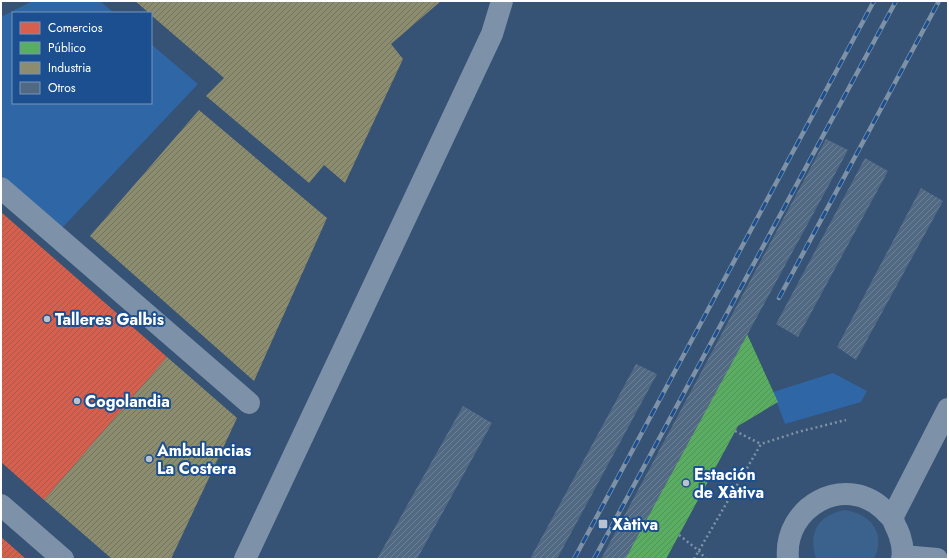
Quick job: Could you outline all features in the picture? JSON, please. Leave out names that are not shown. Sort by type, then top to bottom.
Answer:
[{"type":"street","points":[[245,559],[492,34],[502,1]]},
{"type":"street","points":[[1,188],[249,403]]},
{"type":"street","points":[[892,518],[948,410]]},
{"type":"street","points":[[788,559],[787,549],[793,528],[804,511],[821,500],[840,494],[860,496],[877,504],[892,518],[900,536],[902,557],[937,559]]},
{"type":"street","points":[[1,505],[63,559]]},
{"type":"path","points":[[694,559],[761,444],[798,432],[846,420]]},
{"type":"path","points":[[735,431],[761,444]]},
{"type":"path","points":[[679,535],[698,550],[706,559]]},
{"type":"shaded area","points":[[32,1],[100,1],[113,12],[12,12],[12,104],[152,104],[152,45],[198,84],[62,228],[1,175],[1,17]]},
{"type":"shaded area","points":[[833,373],[867,391],[861,402],[785,424],[773,392]]},
{"type":"shaded area","points":[[844,510],[861,515],[874,526],[877,533],[878,550],[874,559],[816,559],[813,541],[817,527],[821,521],[827,517]]},
{"type":"building: Comercios","points":[[1,212],[167,357],[44,500],[1,462]]},
{"type":"building: Comercios","points":[[1,537],[8,543],[26,559],[1,559]]},
{"type":"building: Público","name":"Estación de Xàtiva","points":[[747,334],[778,402],[738,426],[666,559],[625,559]]},
{"type":"building: Industria","points":[[135,1],[441,1],[391,44],[403,59],[345,183],[324,165],[309,183],[206,96],[224,78],[152,16],[152,12],[148,12]]},
{"type":"building: Industria","points":[[199,110],[327,218],[254,381],[90,236]]},
{"type":"building: Industria","name":"Ambulancias La Costera","points":[[167,357],[237,418],[171,559],[112,559],[44,500]]},
{"type":"building: Otros","points":[[826,139],[848,150],[625,559],[601,559]]},
{"type":"building: Otros","points":[[865,158],[888,171],[798,337],[776,324]]},
{"type":"building: Otros","points":[[921,188],[943,201],[856,360],[837,347]]},
{"type":"building: Otros","points":[[636,364],[657,374],[557,559],[530,559]]},
{"type":"building: Otros","points":[[463,406],[492,423],[417,559],[377,559]]},
{"type":"railway","points":[[574,559],[874,1]]},
{"type":"railway","points":[[594,559],[896,1]]},
{"type":"railway","points":[[779,298],[939,1]]},
{"type":"place","name":"Talleres Galbis","points":[[47,319]]},
{"type":"place","name":"Cogolandia","points":[[77,401]]},
{"type":"place","name":"Ambulancias La Costera","points":[[149,459]]},
{"type":"place","name":"Estación de Xàtiva","points":[[686,483]]},
{"type":"place","name":"Xàtiva","points":[[603,524]]}]
